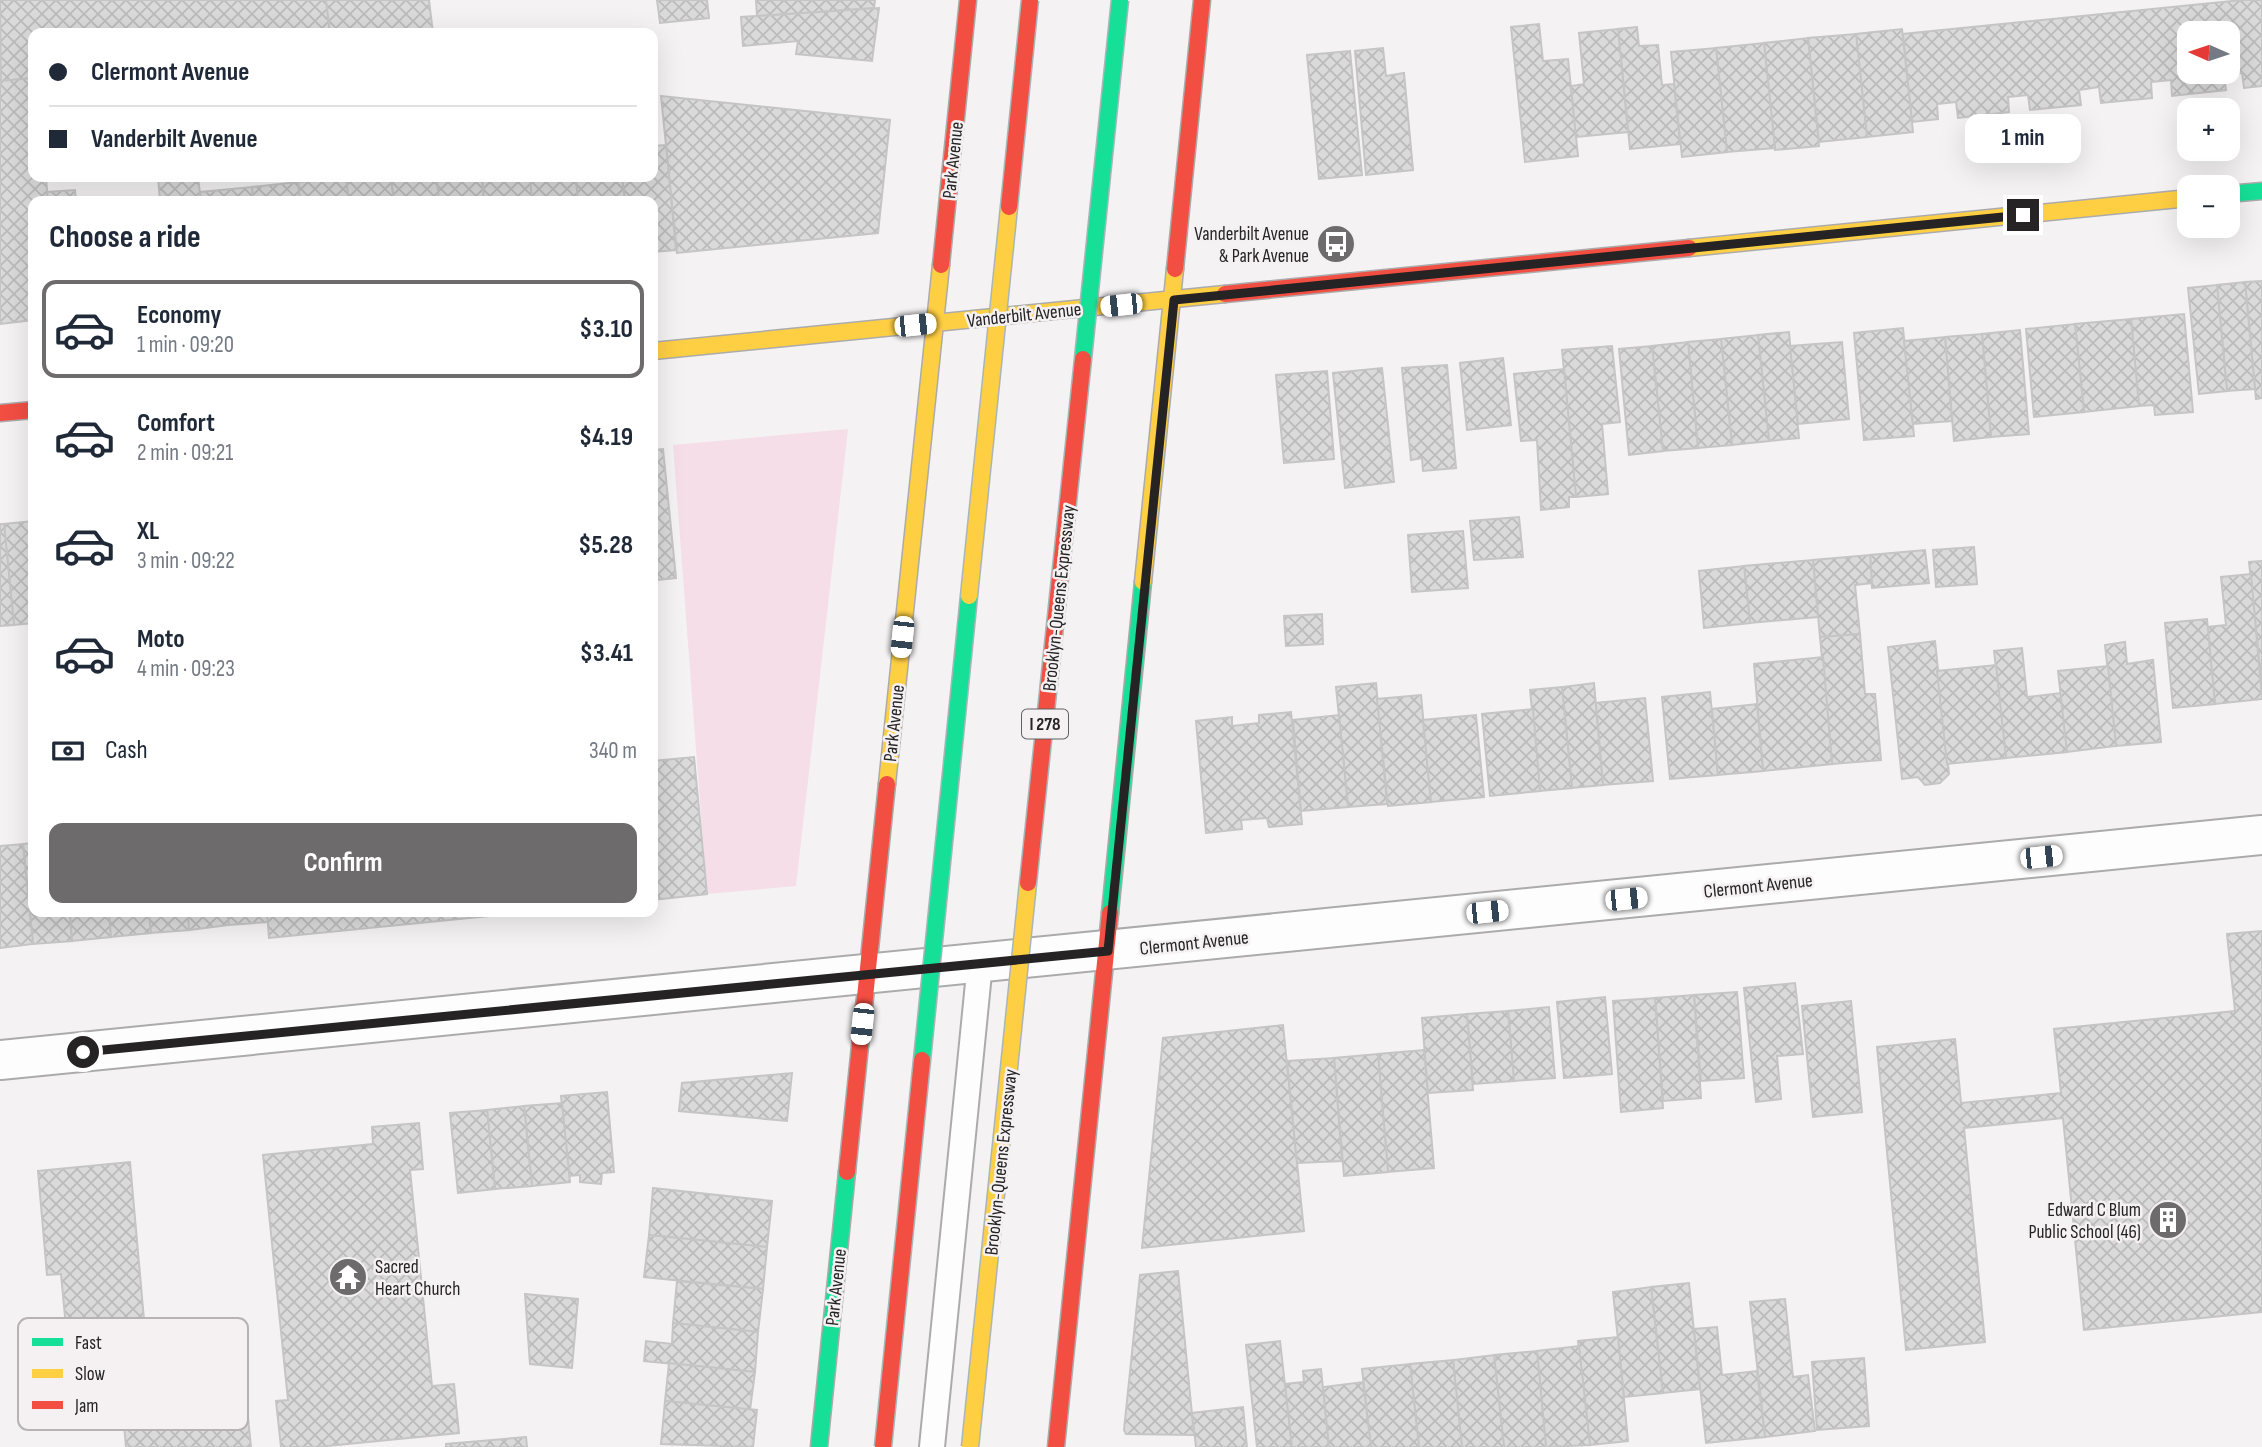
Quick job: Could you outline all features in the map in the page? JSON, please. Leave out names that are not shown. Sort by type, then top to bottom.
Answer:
[{"type":"main road","name":"Park Avenue","points":[[819,1447],[968,0]]},
{"type":"main road","points":[[883,1447],[1030,0]]},
{"type":"main road","name":"Brooklyn-Queens Expressway","points":[[970,1447],[1120,0]]},
{"type":"main road","points":[[1056,1447],[1174,300],[1202,0]]},
{"type":"main road","points":[[2240,193],[2262,191]]},
{"type":"main road","name":"Vanderbilt Avenue","points":[[658,351],[2177,199]]},
{"type":"main road","points":[[0,413],[28,410]]},
{"type":"street","name":"Clermont Avenue","points":[[0,1060],[2262,835]]},
{"type":"lane","points":[[932,1447],[980,963]]},
{"type":"shaded area","points":[[848,429],[796,886],[707,894],[673,445]]},
{"type":"building","points":[[0,0],[326,0],[329,28],[28,28],[28,78],[1,81]]},
{"type":"building","points":[[326,0],[429,0],[432,28],[329,28]]},
{"type":"building","points":[[657,0],[707,0],[709,18],[660,23]]},
{"type":"building","points":[[756,0],[875,0],[874,8],[757,16]]},
{"type":"building","points":[[2262,0],[2262,86],[2244,88],[2240,73],[2240,21],[2177,21],[2177,84],[2225,84],[2226,90],[2172,96],[2171,80],[2151,82],[2152,98],[2101,103],[2099,87],[2079,90],[2081,105],[2030,110],[2028,95],[2008,97],[2009,112],[1958,118],[1956,102],[1937,104],[1938,119],[1912,122],[1903,34]]},
{"type":"building","points":[[879,8],[872,61],[796,54],[798,41],[743,46],[741,17]]},
{"type":"building","points":[[1539,24],[1543,61],[1568,59],[1578,156],[1525,162],[1511,27]]},
{"type":"building","points":[[1637,27],[1639,46],[1658,45],[1662,85],[1674,84],[1680,144],[1630,149],[1618,29]]},
{"type":"building","points":[[1618,29],[1628,132],[1576,137],[1571,86],[1584,84],[1579,33]]},
{"type":"building","points":[[1902,29],[1913,132],[1867,137],[1856,34]]},
{"type":"building","points":[[1856,34],[1867,137],[1819,142],[1808,38]]},
{"type":"building","points":[[1808,38],[1819,146],[1775,150],[1764,43]]},
{"type":"building","points":[[1764,43],[1775,148],[1727,152],[1716,48]]},
{"type":"building","points":[[1383,48],[1386,76],[1404,73],[1413,170],[1366,175],[1355,51]]},
{"type":"building","points":[[1716,48],[1727,152],[1682,157],[1671,52]]},
{"type":"building","points":[[1350,51],[1362,175],[1319,179],[1307,55]]},
{"type":"building","points":[[28,78],[28,182],[46,182],[48,196],[28,196],[28,321],[0,324],[0,81]]},
{"type":"building","points":[[661,96],[890,120],[878,233],[677,253]]},
{"type":"building","points":[[666,145],[676,250],[658,252],[658,196],[624,196],[623,182],[658,182],[658,146]]},
{"type":"building","points":[[158,182],[199,182],[200,196],[160,196]]},
{"type":"building","points":[[298,182],[347,182],[348,196],[299,196]]},
{"type":"building","points":[[298,182],[299,196],[253,196],[252,187]]},
{"type":"building","points":[[347,182],[392,182],[393,196],[348,196]]},
{"type":"building","points":[[392,182],[437,182],[439,196],[393,196]]},
{"type":"building","points":[[437,182],[482,182],[484,196],[439,196]]},
{"type":"building","points":[[482,182],[530,182],[532,196],[484,196]]},
{"type":"building","points":[[530,182],[576,182],[578,196],[532,196]]},
{"type":"building","points":[[576,182],[623,182],[624,196],[578,196]]},
{"type":"building","points":[[252,187],[253,196],[200,196],[200,192]]},
{"type":"building","points":[[75,190],[76,196],[47,196],[47,192]]},
{"type":"building","points":[[2262,281],[2262,398],[2256,399],[2245,282]]},
{"type":"building","points":[[2245,282],[2255,389],[2227,391],[2217,285]]},
{"type":"building","points":[[2217,285],[2227,391],[2199,394],[2188,288]]},
{"type":"building","points":[[2184,314],[2193,412],[2155,415],[2154,405],[2139,406],[2131,319]]},
{"type":"building","points":[[2131,319],[2139,406],[2084,412],[2075,324]]},
{"type":"building","points":[[2075,324],[2084,412],[2034,417],[2026,329]]},
{"type":"building","points":[[1903,328],[1914,436],[1864,440],[1854,333]]},
{"type":"building","points":[[2020,330],[2029,434],[1991,437],[1982,334]]},
{"type":"building","points":[[1789,332],[1799,438],[1769,441],[1758,335]]},
{"type":"building","points":[[1982,334],[1991,437],[1954,441],[1945,337]]},
{"type":"building","points":[[1758,335],[1769,441],[1732,445],[1721,339]]},
{"type":"building","points":[[1945,337],[1952,421],[1913,424],[1904,341]]},
{"type":"building","points":[[1721,339],[1732,445],[1698,448],[1688,342]]},
{"type":"building","points":[[1688,342],[1698,448],[1663,451],[1652,346]]},
{"type":"building","points":[[1842,342],[1849,419],[1798,424],[1790,346]]},
{"type":"building","points":[[1612,346],[1620,422],[1602,424],[1608,494],[1576,497],[1562,350]]},
{"type":"building","points":[[1652,346],[1663,451],[1629,455],[1619,349]]},
{"type":"building","points":[[1503,358],[1511,425],[1467,430],[1460,363]]},
{"type":"building","points":[[1447,365],[1456,468],[1423,471],[1422,458],[1411,460],[1402,368]]},
{"type":"building","points":[[1382,368],[1394,482],[1345,488],[1333,373]]},
{"type":"building","points":[[1564,369],[1576,497],[1569,497],[1569,507],[1541,510],[1537,440],[1521,441],[1514,374]]},
{"type":"building","points":[[1327,371],[1334,459],[1284,463],[1276,375]]},
{"type":"building","points":[[663,449],[676,578],[658,580],[658,450]]},
{"type":"building","points":[[1519,517],[1523,557],[1474,560],[1470,521]]},
{"type":"building","points":[[28,522],[28,624],[14,625],[4,524]]},
{"type":"building","points":[[0,524],[4,524],[14,625],[0,626]]},
{"type":"building","points":[[1463,531],[1468,588],[1412,592],[1408,535]]},
{"type":"building","points":[[1974,547],[1977,584],[1936,587],[1933,550]]},
{"type":"building","points":[[1925,550],[1929,583],[1872,588],[1870,555]]},
{"type":"building","points":[[1870,555],[1872,583],[1855,585],[1860,634],[1820,637],[1813,560]]},
{"type":"building","points":[[1813,560],[1818,617],[1750,623],[1744,566]]},
{"type":"building","points":[[2262,561],[2262,687],[2249,562]]},
{"type":"building","points":[[1744,566],[1750,623],[1704,628],[1699,571]]},
{"type":"building","points":[[2251,574],[2262,699],[2215,704],[2207,627],[2226,625],[2221,577]]},
{"type":"building","points":[[1322,614],[1323,644],[1286,646],[1284,616]]},
{"type":"building","points":[[2207,619],[2215,704],[2173,708],[2165,623]]},
{"type":"building","points":[[1860,634],[1865,694],[1875,694],[1881,760],[1832,764],[1820,637]]},
{"type":"building","points":[[1935,641],[1949,774],[1940,783],[1925,785],[1918,777],[1902,779],[1888,647]]},
{"type":"building","points":[[2125,642],[2127,664],[2153,660],[2161,742],[2116,746],[2105,645]]},
{"type":"building","points":[[2022,648],[2027,697],[2061,693],[2067,752],[2006,758],[1994,651]]},
{"type":"building","points":[[1823,657],[1832,764],[1763,771],[1754,664]]},
{"type":"building","points":[[1996,665],[2006,758],[1947,764],[1937,671]]},
{"type":"building","points":[[2108,666],[2116,746],[2067,752],[2058,671]]},
{"type":"building","points":[[1376,683],[1387,804],[1348,807],[1336,687]]},
{"type":"building","points":[[1594,683],[1603,785],[1572,788],[1562,687]]},
{"type":"building","points":[[1562,687],[1572,788],[1540,791],[1530,690]]},
{"type":"building","points":[[1710,692],[1718,775],[1670,779],[1662,697]]},
{"type":"building","points":[[1421,695],[1431,802],[1388,806],[1377,699]]},
{"type":"building","points":[[1645,698],[1653,781],[1603,785],[1596,703]]},
{"type":"building","points":[[1757,704],[1763,771],[1718,775],[1712,709]]},
{"type":"building","points":[[1533,709],[1540,791],[1490,796],[1482,714]]},
{"type":"building","points":[[1291,712],[1302,824],[1269,827],[1267,818],[1241,820],[1242,829],[1206,833],[1196,721],[1232,717],[1232,726],[1259,723],[1259,715]]},
{"type":"building","points":[[1339,715],[1348,807],[1301,811],[1293,720]]},
{"type":"building","points":[[1476,715],[1484,797],[1431,802],[1423,720]]},
{"type":"building","points":[[694,757],[707,894],[658,899],[658,761]]},
{"type":"building","points":[[23,844],[28,844],[28,894]]},
{"type":"building","points":[[23,844],[28,917],[30,917],[33,944],[0,948],[0,846]]},
{"type":"building","points":[[30,917],[70,917],[72,941],[33,944]]},
{"type":"building","points":[[70,917],[109,917],[111,937],[72,941]]},
{"type":"building","points":[[109,917],[149,917],[151,933],[111,937]]},
{"type":"building","points":[[149,917],[188,917],[189,930],[151,933]]},
{"type":"building","points":[[188,917],[228,917],[229,925],[189,930]]},
{"type":"building","points":[[228,917],[268,917],[268,922],[229,925]]},
{"type":"building","points":[[267,917],[481,917],[269,938]]},
{"type":"building","name":"Edward C Blum Public School (46)","points":[[2262,931],[2262,1312],[2084,1330],[2063,1118],[1964,1128],[1985,1342],[1906,1350],[1877,1047],[1955,1039],[1961,1103],[2061,1093],[2054,1029],[2235,1011],[2227,934]]},
{"type":"building","points":[[1795,983],[1803,1054],[1777,1056],[1781,1099],[1756,1102],[1744,988]]},
{"type":"building","points":[[1737,992],[1744,1078],[1701,1081],[1694,995]]},
{"type":"building","points":[[1694,995],[1701,1098],[1663,1101],[1655,998]]},
{"type":"building","points":[[1605,997],[1612,1074],[1564,1078],[1557,1002]]},
{"type":"building","points":[[1655,998],[1663,1108],[1621,1112],[1613,1001]]},
{"type":"building","points":[[1851,1001],[1862,1112],[1813,1117],[1802,1006]]},
{"type":"building","points":[[1549,1007],[1555,1078],[1514,1081],[1508,1011]]},
{"type":"building","points":[[1508,1011],[1514,1081],[1473,1084],[1467,1014]]},
{"type":"building","points":[[1467,1014],[1473,1090],[1428,1093],[1422,1018]]},
{"type":"building","points":[[1283,1025],[1304,1231],[1142,1248],[1163,1038]]},
{"type":"building","points":[[1424,1050],[1434,1168],[1388,1172],[1378,1054]]},
{"type":"building","points":[[1378,1054],[1388,1172],[1344,1176],[1334,1058]]},
{"type":"building","points":[[1334,1058],[1342,1161],[1297,1163],[1287,1061]]},
{"type":"building","points":[[792,1073],[787,1121],[679,1111],[682,1083]]},
{"type":"building","points":[[607,1092],[614,1172],[602,1173],[601,1184],[580,1182],[580,1175],[569,1176],[561,1096]]},
{"type":"building","points":[[562,1103],[570,1182],[532,1186],[524,1106]]},
{"type":"building","points":[[524,1106],[532,1186],[495,1189],[487,1110]]},
{"type":"building","points":[[487,1110],[495,1189],[458,1193],[450,1113]]},
{"type":"building","name":"Sacred Heart Church","points":[[419,1123],[423,1169],[410,1170],[432,1386],[454,1384],[459,1433],[317,1447],[281,1447],[276,1401],[288,1400],[263,1155],[373,1144],[372,1127]]},
{"type":"building","points":[[130,1162],[144,1318],[65,1318],[61,1274],[47,1275],[38,1171]]},
{"type":"building","points":[[653,1188],[772,1201],[767,1247],[649,1235]]},
{"type":"building","points":[[649,1235],[767,1247],[763,1289],[644,1277]]},
{"type":"building","points":[[1178,1271],[1194,1435],[1126,1434],[1124,1430],[1140,1275]]},
{"type":"building","points":[[677,1281],[763,1289],[758,1332],[673,1323]]},
{"type":"building","points":[[1689,1283],[1700,1389],[1663,1393],[1651,1287]]},
{"type":"building","points":[[1651,1287],[1663,1393],[1624,1397],[1613,1292]]},
{"type":"building","points":[[525,1294],[578,1299],[572,1368],[530,1364]]},
{"type":"building","points":[[1785,1299],[1793,1377],[1808,1375],[1815,1431],[1765,1437],[1750,1302]]},
{"type":"building","points":[[673,1323],[758,1332],[755,1372],[644,1361],[646,1341],[672,1344]]},
{"type":"building","points":[[1717,1327],[1722,1375],[1757,1371],[1765,1437],[1706,1443],[1694,1329]]},
{"type":"building","points":[[1618,1337],[1628,1441],[1590,1445],[1578,1341]]},
{"type":"building","points":[[1280,1341],[1292,1447],[1257,1447],[1246,1345]]},
{"type":"building","points":[[1579,1346],[1590,1445],[1546,1447],[1537,1351]]},
{"type":"building","points":[[1537,1351],[1546,1447],[1504,1447],[1494,1355]]},
{"type":"building","points":[[1494,1355],[1504,1447],[1462,1447],[1453,1360]]},
{"type":"building","points":[[1864,1358],[1869,1426],[1817,1430],[1812,1362]]},
{"type":"building","points":[[1453,1360],[1462,1447],[1419,1447],[1410,1364]]},
{"type":"building","points":[[669,1363],[755,1372],[750,1410],[665,1401]]},
{"type":"building","points":[[1410,1364],[1419,1447],[1371,1447],[1362,1369]]},
{"type":"building","points":[[1321,1369],[1329,1447],[1292,1447],[1285,1384],[1304,1382],[1303,1371]]},
{"type":"building","points":[[1363,1382],[1371,1447],[1329,1447],[1323,1387]]},
{"type":"building","points":[[665,1401],[757,1410],[753,1447],[661,1444]]},
{"type":"building","points":[[1243,1407],[1247,1447],[1196,1447],[1192,1413]]},
{"type":"building","points":[[248,1417],[251,1447],[126,1447],[124,1430],[248,1430]]},
{"type":"building","points":[[526,1437],[527,1447],[446,1447],[446,1444]]},
{"type":"traffic: fast","points":[[1083,359],[1120,0]]},
{"type":"traffic: fast","points":[[2240,193],[2262,191]]},
{"type":"traffic: fast","points":[[1110,913],[1143,582]]},
{"type":"traffic: fast","points":[[922,1060],[969,596]]},
{"type":"traffic: fast","points":[[819,1447],[847,1172]]},
{"type":"traffic: slow","points":[[1689,248],[2177,199]]},
{"type":"traffic: slow","points":[[969,596],[1009,207]]},
{"type":"traffic: slow","points":[[887,784],[941,265]]},
{"type":"traffic: slow","points":[[1143,582],[1175,269]]},
{"type":"traffic: slow","points":[[658,351],[1225,294]]},
{"type":"traffic: slow","points":[[970,1447],[1028,883]]},
{"type":"traffic: jam","points":[[941,265],[968,0]]},
{"type":"traffic: jam","points":[[1009,207],[1030,0]]},
{"type":"traffic: jam","points":[[1175,269],[1202,0]]},
{"type":"traffic: jam","points":[[1225,294],[1689,248]]},
{"type":"traffic: jam","points":[[1028,883],[1083,359]]},
{"type":"traffic: jam","points":[[0,413],[28,410]]},
{"type":"traffic: jam","points":[[847,1172],[887,784]]},
{"type":"traffic: jam","points":[[1056,1447],[1110,913]]},
{"type":"traffic: jam","points":[[883,1447],[922,1060]]},
{"type":"place","name":"Vanderbilt Avenue & Park Avenue","points":[[1336,244]]},
{"type":"place","name":"Edward C Blum Public School (46)","points":[[2168,1220]]},
{"type":"place","name":"Sacred Heart Church","points":[[348,1277]]},
{"type":"route","points":[[83,1052],[1108,951],[1174,300],[2023,215]]}]
